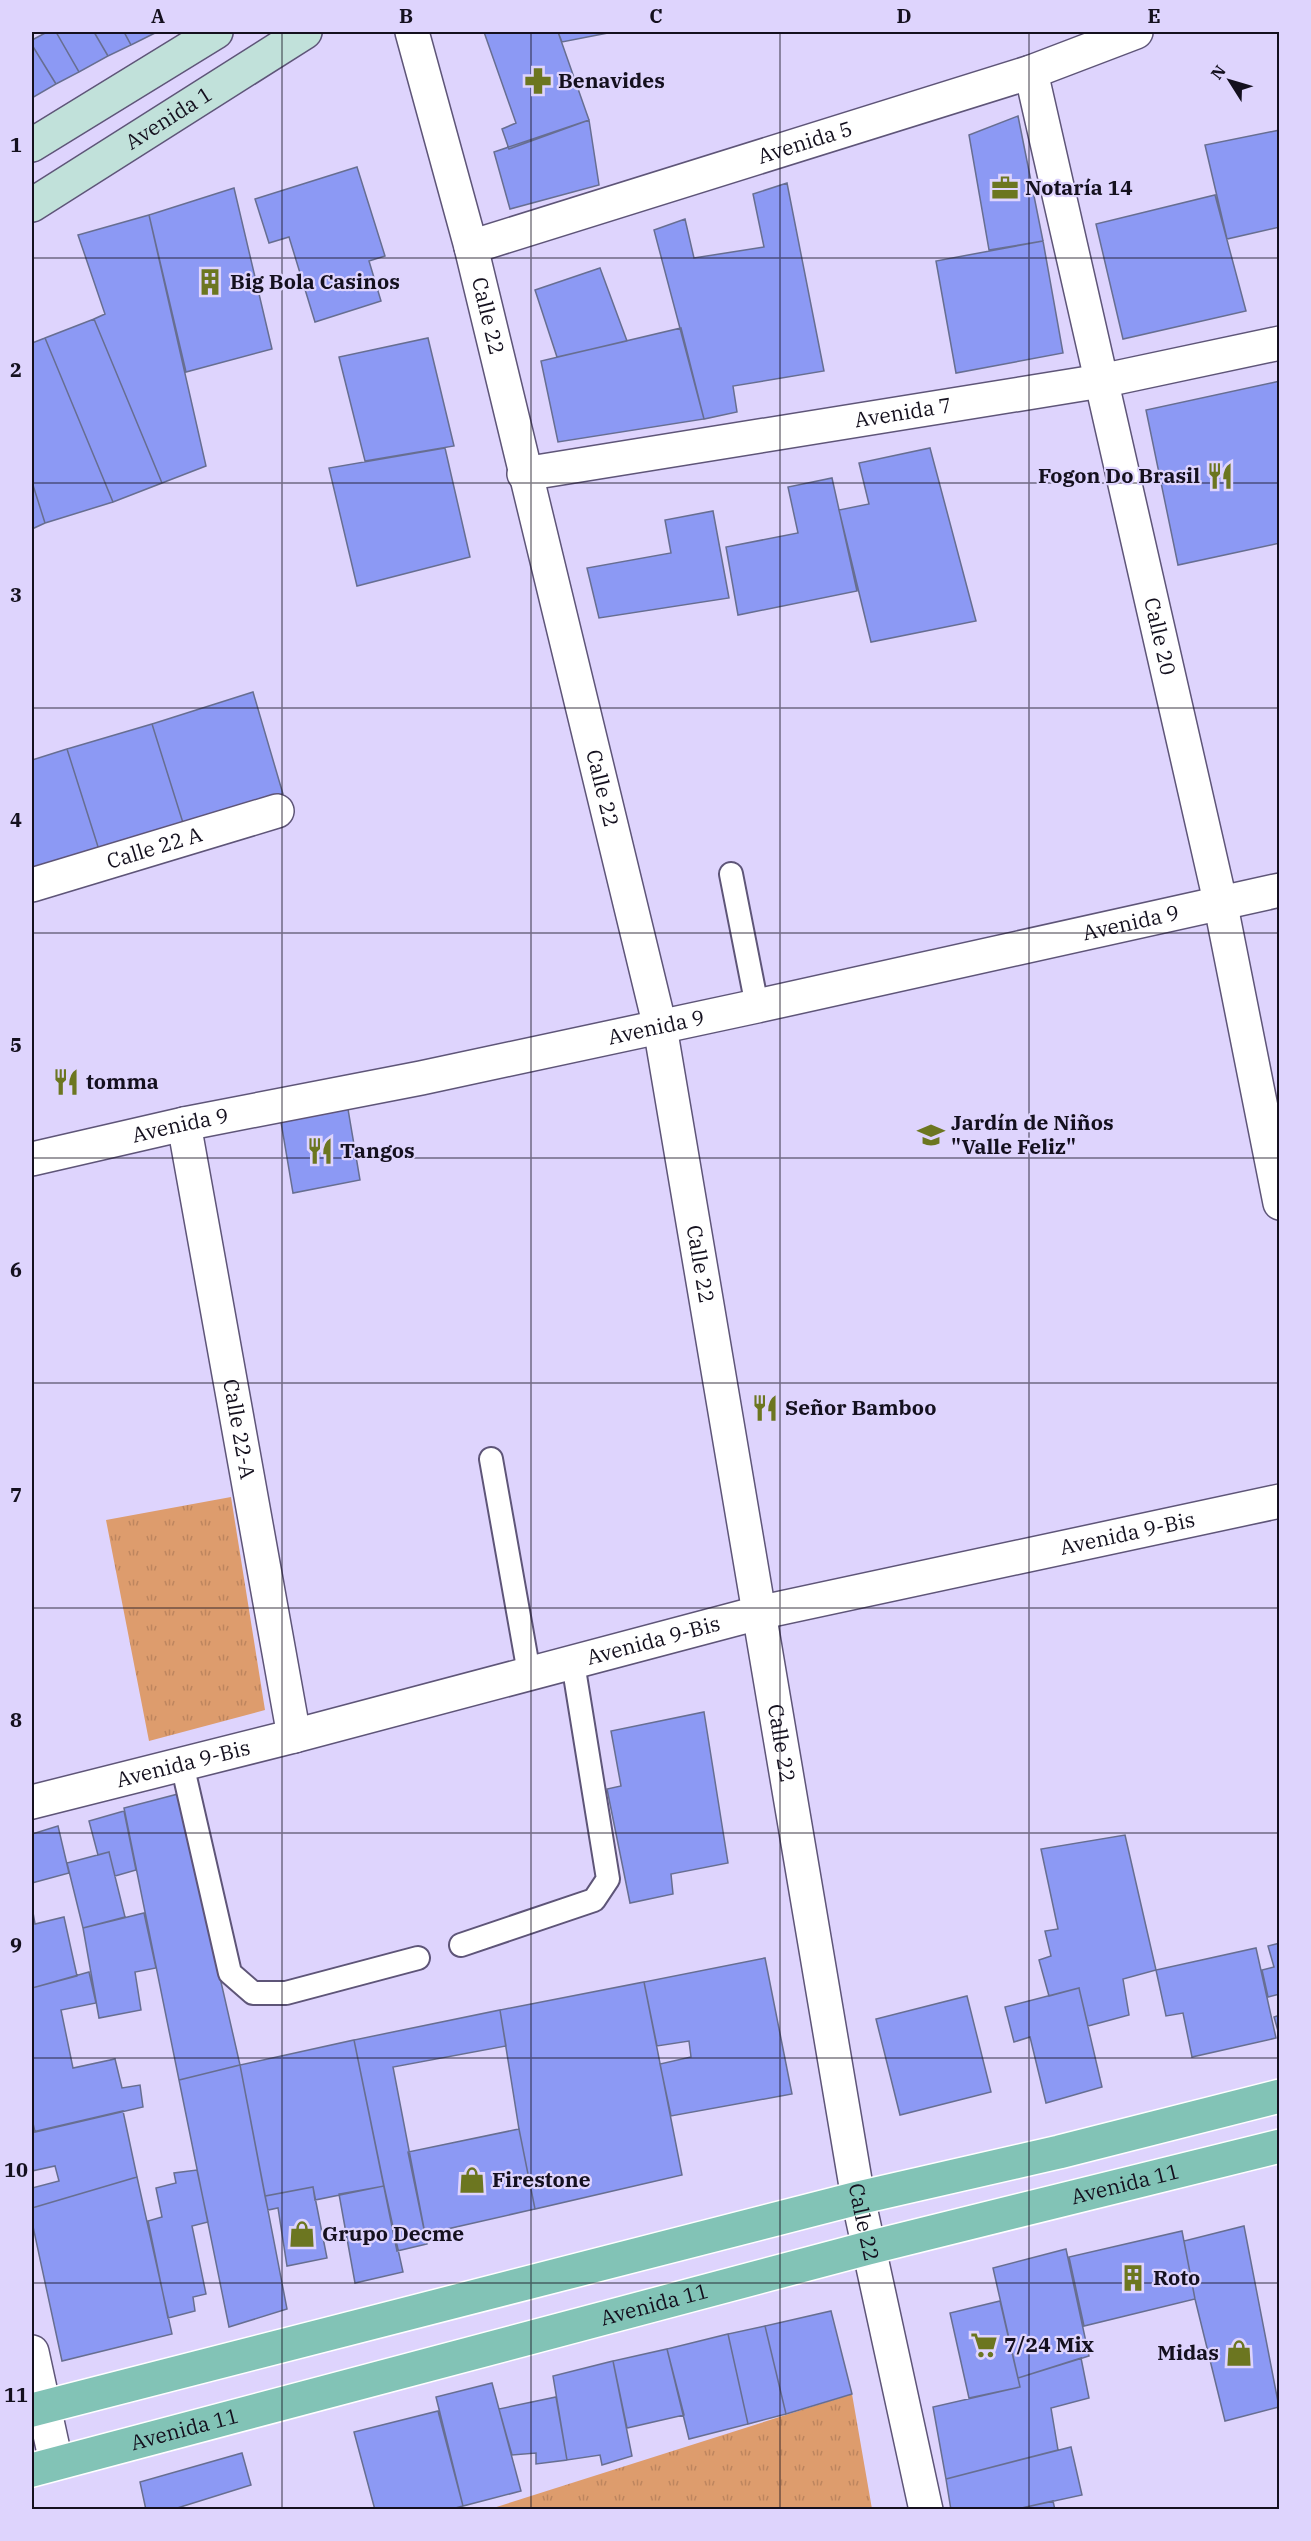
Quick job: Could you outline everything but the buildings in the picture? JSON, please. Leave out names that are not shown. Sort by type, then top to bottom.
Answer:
[{"type":"main road","points":[[32,145],[216,32]]},
{"type":"main road","name":"Avenida 1","points":[[32,205],[305,32]]},
{"type":"main road","points":[[37,2408],[858,2198],[1059,2152],[1280,2096]]},
{"type":"main road","name":"Avenida 11","points":[[44,2466],[868,2248],[1070,2200],[1280,2146]]},
{"type":"main road","points":[[1059,2152],[1070,2200]]},
{"type":"main road","points":[[486,2294],[496,2346]]},
{"type":"street","name":"Calle 22","points":[[412,32],[471,247],[524,474],[660,1027],[858,2198],[926,2510]]},
{"type":"street","name":"Avenida 5","points":[[471,247],[1031,72],[1136,32]]},
{"type":"street","name":"Calle 20","points":[[1031,72],[1220,901],[1280,1203]]},
{"type":"street","name":"Avenida 7","points":[[524,474],[1101,381],[1280,343]]},
{"type":"street","name":"Calle 22 A","points":[[32,885],[277,811]]},
{"type":"street","name":"Avenida 9","points":[[32,1159],[184,1124],[421,1078],[660,1027],[1220,901],[1280,890]]},
{"type":"street","name":"Calle 22-A","points":[[184,1124],[294,1736]]},
{"type":"street","name":"Avenida 9-Bis","points":[[32,1802],[294,1736],[758,1613],[1280,1501]]},
{"type":"street","points":[[32,2352],[44,2466]]},
{"type":"lane","points":[[731,874],[757,1006]]},
{"type":"lane","points":[[490,1459],[529,1673]]},
{"type":"lane","points":[[461,1945],[594,1900],[608,1880],[573,1663]]},
{"type":"lane","points":[[182,1764],[230,1973],[253,1993],[286,1993],[418,1958]]},
{"type":"green space","points":[[231,1497],[265,1710],[149,1741],[106,1520]]},
{"type":"green space","points":[[852,2394],[872,2509],[487,2510]]},
{"type":"place","name":"Benavides","points":[[538,81]]},
{"type":"place","name":"Notaría 14","points":[[1005,188]]},
{"type":"place","name":"Big Bola Casinos","points":[[210,282]]},
{"type":"place","name":"Fogon Do Brasil","points":[[1220,476]]},
{"type":"place","name":"tomma","points":[[66,1082]]},
{"type":"place","name":"Jardín de Niños \"Valle Feliz\"","points":[[931,1135]]},
{"type":"place","name":"Tangos","points":[[320,1151]]},
{"type":"place","name":"Señor Bamboo","points":[[765,1408]]},
{"type":"place","name":"Firestone","points":[[472,2180]]},
{"type":"place","name":"Grupo Decme","points":[[302,2234]]},
{"type":"place","name":"Roto","points":[[1133,2278]]},
{"type":"place","name":"7/24 Mix","points":[[984,2345]]},
{"type":"place","name":"Midas","points":[[1239,2353]]}]
